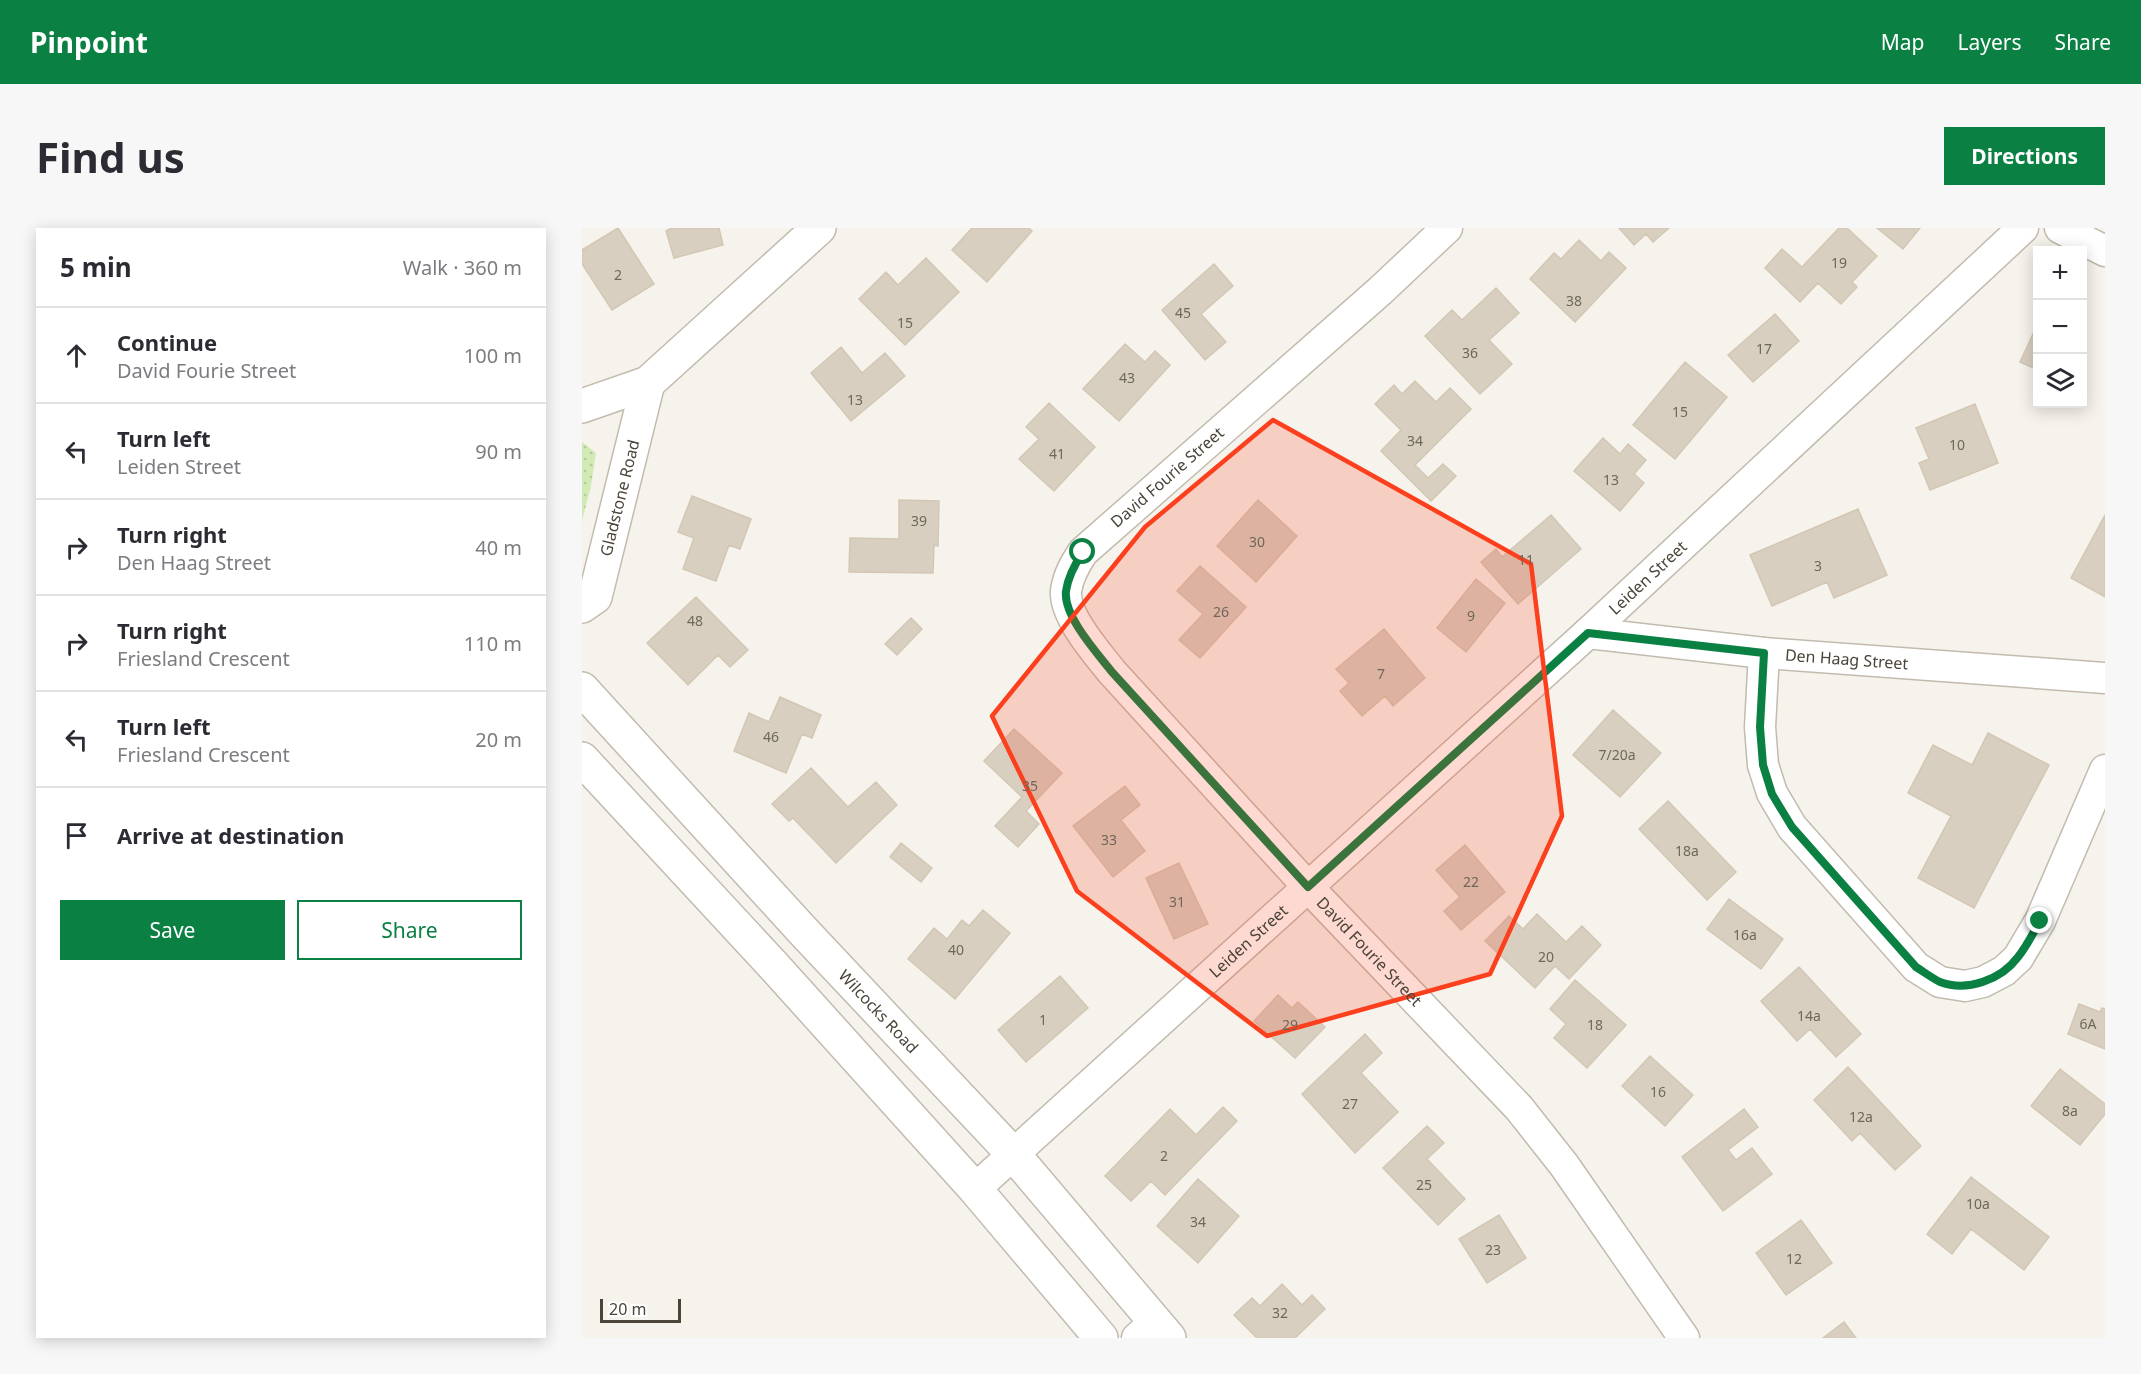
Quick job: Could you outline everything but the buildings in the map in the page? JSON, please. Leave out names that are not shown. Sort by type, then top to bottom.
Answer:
[{"type":"street","points":[[582,406],[648,383],[819,228]]},
{"type":"street","name":"David Fourie Street","points":[[1447,228],[1380,291],[1083,552],[1071,570],[1066,593],[1074,620],[1084,638],[1112,672],[1308,887],[1519,1108],[1564,1165],[1684,1338]]},
{"type":"street","name":"Leiden Street","points":[[975,1189],[1588,633],[2023,228]]},
{"type":"street","points":[[2060,228],[2105,251]]},
{"type":"street","name":"Gladstone Road","points":[[582,606],[595,597],[648,383]]},
{"type":"street","name":"Den Haag Street","points":[[1588,633],[1764,653],[2105,678]]},
{"type":"street","points":[[1764,653],[1760,727],[1763,765],[1772,794],[1792,827],[1916,967],[1940,982],[1965,986],[1983,982],[2004,971],[2018,958],[2040,921],[2105,770]]},
{"type":"street","name":"Wilcocks Road","points":[[582,689],[804,932],[1014,1155],[1154,1332]]},
{"type":"street","points":[[582,759],[772,964],[975,1189],[1101,1338]]},
{"type":"street","points":[[772,964],[804,932]]},
{"type":"highlighted area","points":[[1273,420],[1531,564],[1562,816],[1490,974],[1267,1036],[1077,891],[992,716],[1145,527]]},
{"type":"green space","points":[[582,442],[596,453],[582,521]]},
{"type":"route","points":[[1083,552],[1071,570],[1066,593],[1074,620],[1084,638],[1112,672],[1308,887],[1588,633],[1764,653],[1760,727],[1763,765],[1772,794],[1792,827],[1916,967],[1940,982],[1965,986],[1983,982],[2004,971],[2018,958],[2040,921]]}]
